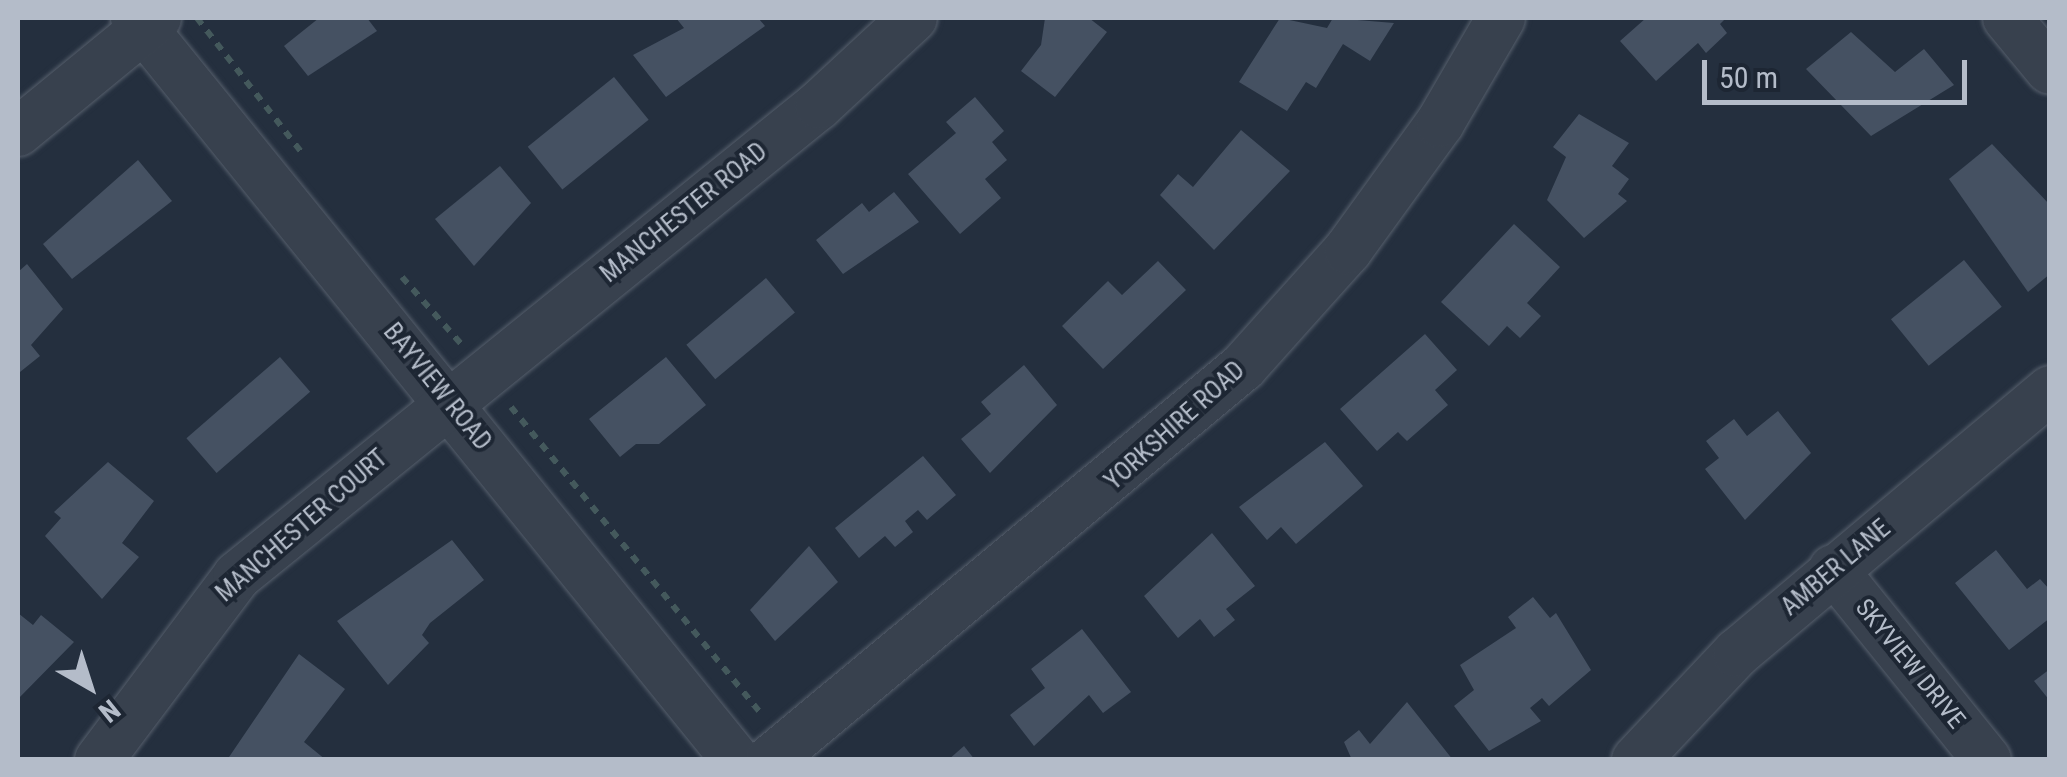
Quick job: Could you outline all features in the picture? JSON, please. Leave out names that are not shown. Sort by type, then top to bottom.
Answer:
[{"type":"street","name":"MANCHESTER ROAD","points":[[449,402],[819,105],[913,18]]},
{"type":"street","name":"YORKSHIRE ROAD","points":[[770,760],[1243,367],[1348,250],[1440,123],[1501,18]]},
{"type":"street","points":[[2007,18],[2050,70]]},
{"type":"street","name":"BAYVIEW ROAD","points":[[146,21],[736,760]]},
{"type":"street","points":[[18,132],[146,21]]},
{"type":"street","name":"AMBER LANE","points":[[1636,760],[1833,569],[2050,390]]},
{"type":"street","name":"MANCHESTER COURT","points":[[99,760],[238,576],[449,402]]},
{"type":"street","name":"SKYVIEW DRIVE","points":[[1833,569],[1988,760]]},
{"type":"building","points":[[319,18],[367,18],[377,31],[308,76],[284,46]]},
{"type":"building","points":[[676,18],[758,18],[765,26],[666,97],[633,55],[684,28]]},
{"type":"building","points":[[1045,18],[1089,18],[1107,32],[1055,97],[1021,71],[1041,45]]},
{"type":"building","points":[[1280,18],[1327,28],[1333,18],[1394,23],[1370,61],[1343,44],[1316,88],[1306,82],[1287,111],[1239,82]]},
{"type":"building","points":[[1646,18],[1726,18],[1720,24],[1727,33],[1706,53],[1698,43],[1656,81],[1620,41]]},
{"type":"building","points":[[1851,32],[1895,72],[1924,49],[1954,85],[1871,136],[1806,69]]},
{"type":"building","points":[[614,77],[649,120],[562,190],[528,147]]},
{"type":"building","points":[[975,97],[1004,131],[992,142],[1007,160],[985,179],[1001,198],[960,234],[908,174],[956,133],[946,122]]},
{"type":"building","points":[[1579,114],[1629,143],[1612,166],[1629,179],[1618,194],[1627,201],[1584,238],[1547,200],[1566,157],[1553,147]]},
{"type":"building","points":[[1241,130],[1290,171],[1214,250],[1160,195],[1178,174],[1193,187]]},
{"type":"building","points":[[1992,144],[2050,205],[2050,274],[2028,292],[1949,179]]},
{"type":"building","points":[[138,160],[172,201],[72,279],[43,244]]},
{"type":"building","points":[[500,166],[531,203],[474,266],[435,219]]},
{"type":"building","points":[[894,192],[919,222],[843,274],[816,240],[862,203],[869,212]]},
{"type":"building","points":[[1514,224],[1560,267],[1527,303],[1541,316],[1520,338],[1507,326],[1489,346],[1441,302]]},
{"type":"building","points":[[1964,260],[2002,307],[1929,366],[1891,319]]},
{"type":"building","points":[[1158,261],[1186,290],[1103,369],[1062,326],[1108,281],[1122,295]]},
{"type":"building","points":[[27,264],[63,309],[31,345],[40,356],[20,372],[18,272]]},
{"type":"building","points":[[766,278],[795,312],[715,379],[686,345]]},
{"type":"building","points":[[1425,334],[1457,370],[1435,390],[1448,405],[1407,441],[1398,432],[1377,451],[1340,409]]},
{"type":"building","points":[[280,357],[310,392],[217,473],[186,438]]},
{"type":"building","points":[[666,357],[706,405],[659,444],[636,444],[620,457],[589,419]]},
{"type":"building","points":[[1024,365],[1057,405],[990,473],[961,439],[991,414],[981,402]]},
{"type":"building","points":[[1778,411],[1811,453],[1745,520],[1705,469],[1719,458],[1706,441],[1734,419],[1747,436]]},
{"type":"building","points":[[1325,442],[1363,486],[1296,544],[1281,527],[1267,540],[1239,507]]},
{"type":"building","points":[[923,456],[956,495],[927,520],[918,510],[905,521],[913,532],[895,547],[885,536],[859,558],[835,528]]},
{"type":"building","points":[[108,462],[154,501],[122,543],[139,557],[102,599],[45,536],[61,518],[54,512]]},
{"type":"building","points":[[1212,533],[1255,586],[1226,609],[1235,620],[1214,637],[1200,619],[1178,638],[1144,596]]},
{"type":"building","points":[[452,540],[484,580],[430,623],[422,635],[429,643],[388,685],[337,621]]},
{"type":"building","points":[[809,546],[838,582],[775,641],[750,610]]},
{"type":"building","points":[[1996,550],[2027,589],[2040,579],[2050,590],[2050,618],[2009,650],[1955,583]]},
{"type":"building","points":[[1533,597],[1550,618],[1556,613],[1591,670],[1549,706],[1542,698],[1530,708],[1541,721],[1489,751],[1454,706],[1474,690],[1460,665],[1516,628],[1508,617]]},
{"type":"building","points":[[18,613],[33,625],[41,615],[74,642],[18,699]]},
{"type":"building","points":[[1082,629],[1131,692],[1103,713],[1089,695],[1034,746],[1010,715],[1045,688],[1031,669]]},
{"type":"building","points":[[299,654],[345,689],[304,742],[326,760],[227,760]]},
{"type":"building","points":[[2050,669],[2050,701],[2034,681]]},
{"type":"building","points":[[1407,702],[1453,760],[1352,760],[1344,742],[1359,730],[1370,744]]},
{"type":"building","points":[[964,746],[975,760],[948,760]]}]
